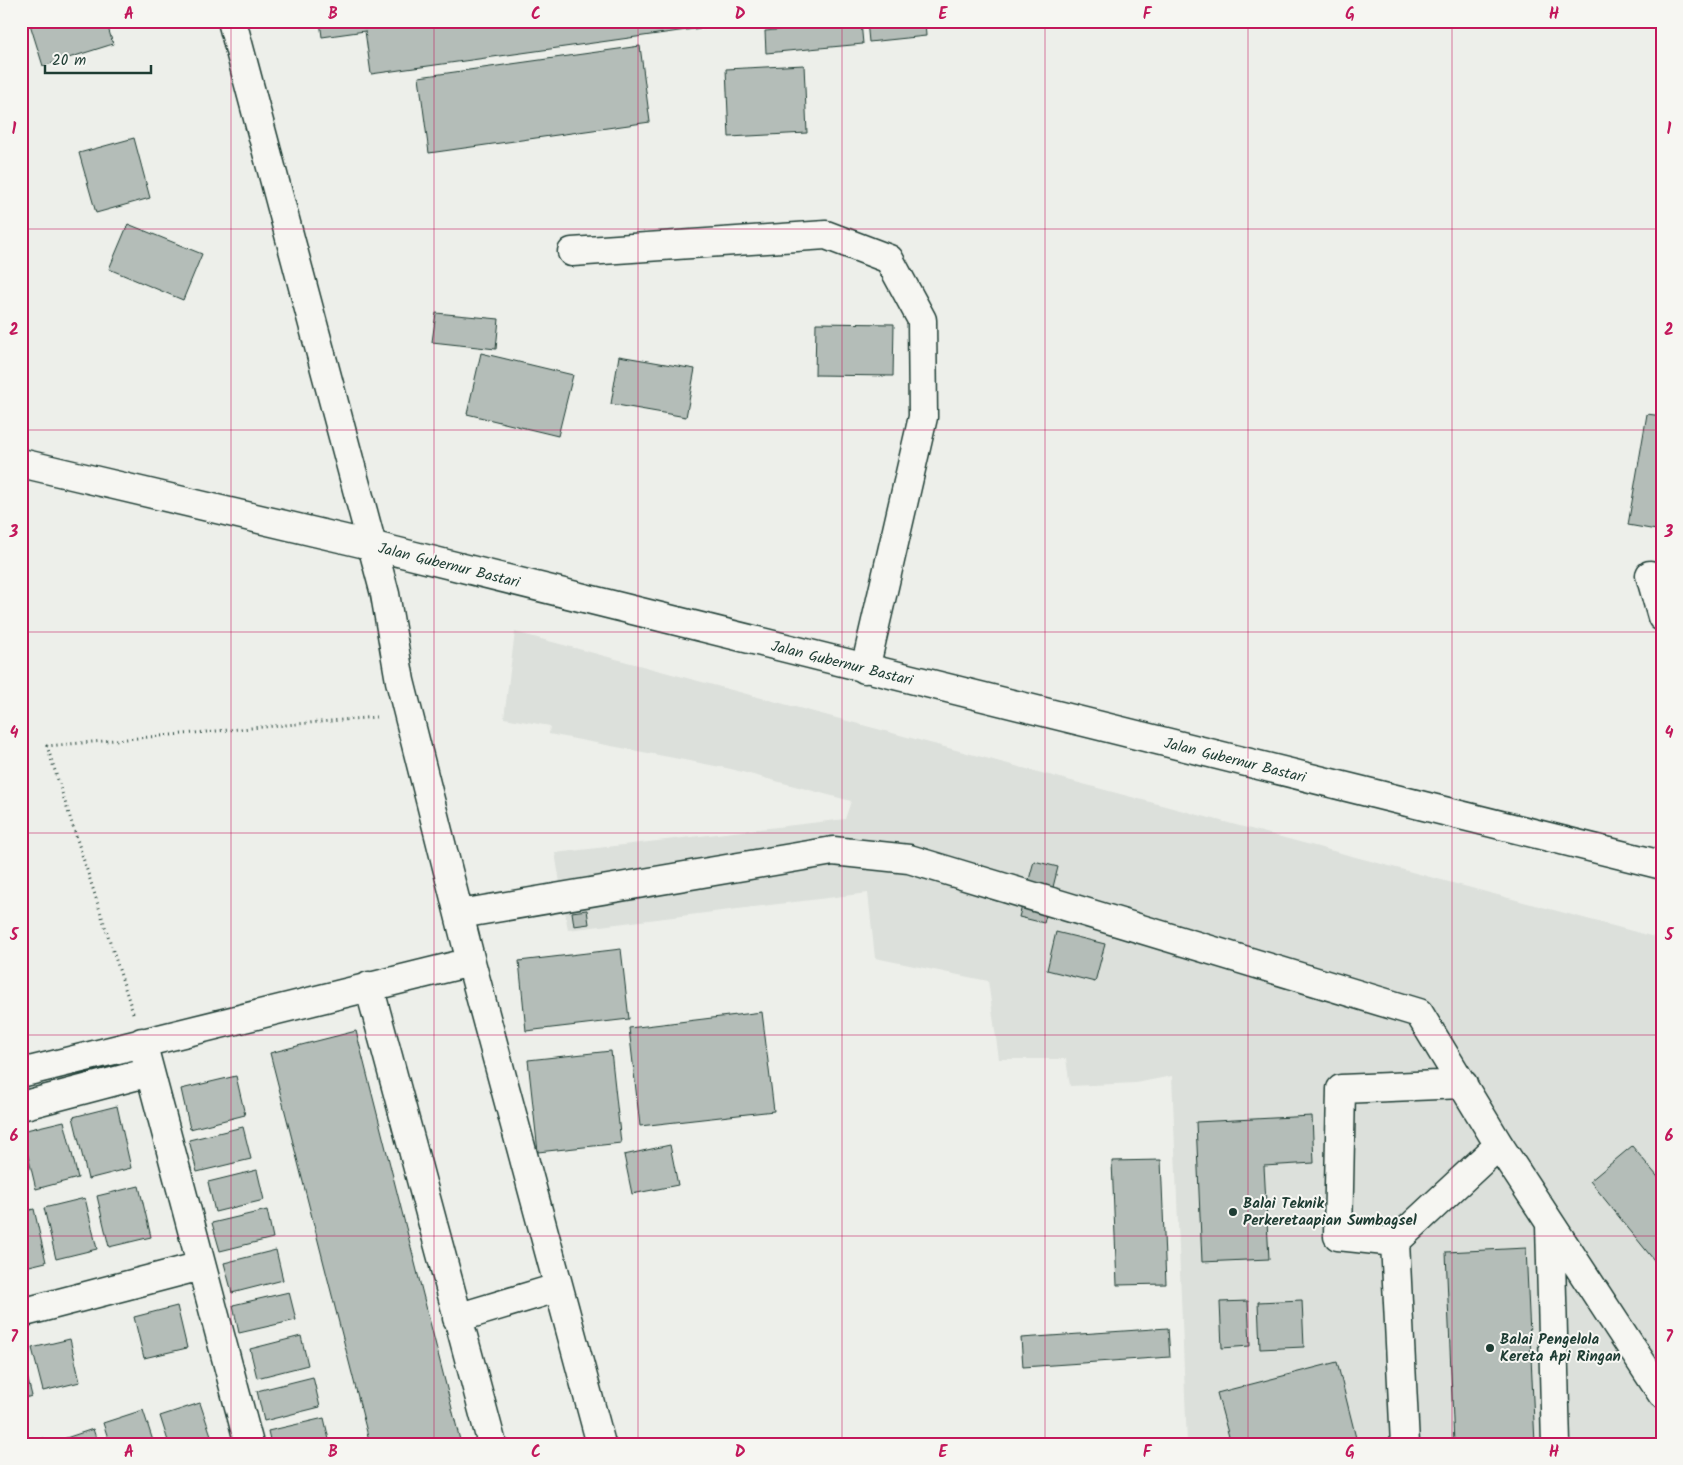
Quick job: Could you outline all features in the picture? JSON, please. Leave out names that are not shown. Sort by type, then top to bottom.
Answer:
[{"type":"main road","points":[[232,21],[370,545],[385,594],[408,714],[471,962],[600,1444]]},
{"type":"main road","points":[[572,252],[826,235],[889,259],[922,320],[923,417],[865,669]]},
{"type":"main road","name":"Jalan Gubernur Bastari","points":[[21,463],[370,545],[1662,866]]},
{"type":"main road","points":[[1650,574],[1662,617]]},
{"type":"main road","points":[[460,914],[833,851],[909,859],[1418,1013],[1550,1225],[1662,1394]]},
{"type":"main road","points":[[21,1073],[471,962]]},
{"type":"main road","points":[[369,986],[456,1318],[492,1444]]},
{"type":"main road","points":[[142,1042],[249,1444]]},
{"type":"main road","points":[[21,1106],[150,1072]]},
{"type":"main road","points":[[1463,1084],[1341,1089],[1338,1236],[1396,1242],[1499,1145]]},
{"type":"main road","points":[[1550,1225],[1556,1444]]},
{"type":"main road","points":[[1396,1242],[1405,1444]]},
{"type":"main road","points":[[21,1313],[201,1266]]},
{"type":"main road","points":[[456,1318],[557,1288]]},
{"type":"path","points":[[142,1042],[47,746],[408,714]]},
{"type":"shaded area","points":[[515,632],[1662,939],[1662,1444],[1187,1444],[1172,1076],[1136,1083],[1070,1086],[1066,1059],[999,1059],[988,981],[875,958],[868,893],[568,930],[555,853],[845,819],[851,801],[731,769],[549,734],[550,726],[504,718]]},
{"type":"building","points":[[29,21],[106,21],[113,44],[43,66]]},
{"type":"building","points":[[320,21],[751,21],[371,74],[365,31],[322,37]]},
{"type":"building","points":[[867,21],[925,21],[926,36],[869,42]]},
{"type":"building","points":[[861,22],[863,44],[766,53],[765,31]]},
{"type":"building","points":[[640,46],[650,122],[429,153],[419,77]]},
{"type":"building","points":[[804,65],[807,133],[729,137],[726,69]]},
{"type":"building","points":[[134,138],[150,198],[96,213],[79,153]]},
{"type":"building","points":[[128,224],[202,254],[183,300],[109,269]]},
{"type":"building","points":[[436,313],[499,319],[496,349],[432,342]]},
{"type":"building","points":[[816,323],[894,324],[893,376],[815,375]]},
{"type":"building","points":[[481,353],[573,375],[558,436],[467,414]]},
{"type":"building","points":[[619,356],[695,369],[686,417],[611,404]]},
{"type":"building","points":[[1647,414],[1662,416],[1662,531],[1628,525]]},
{"type":"building","points":[[1034,861],[1058,867],[1044,923],[1019,917]]},
{"type":"building","points":[[587,910],[589,924],[574,926],[572,912]]},
{"type":"building","points":[[1056,932],[1105,944],[1095,982],[1047,970]]},
{"type":"building","points":[[621,949],[629,1019],[526,1031],[519,961]]},
{"type":"building","points":[[762,1012],[774,1111],[640,1126],[629,1028]]},
{"type":"building","points":[[356,1031],[461,1444],[370,1444],[270,1053]]},
{"type":"building","points":[[611,1051],[621,1143],[538,1152],[528,1060]]},
{"type":"building","points":[[236,1076],[245,1115],[190,1129],[181,1089]]},
{"type":"building","points":[[117,1106],[131,1168],[88,1179],[73,1117]]},
{"type":"building","name":"Balai Teknik Perkeretaapian Sumbagsel","points":[[1312,1116],[1314,1163],[1264,1166],[1269,1259],[1202,1262],[1196,1122]]},
{"type":"building","points":[[64,1121],[78,1178],[36,1189],[22,1131]]},
{"type":"building","points":[[243,1127],[251,1159],[197,1172],[189,1140]]},
{"type":"building","points":[[670,1145],[678,1185],[632,1194],[624,1155]]},
{"type":"building","points":[[1632,1146],[1662,1182],[1662,1270],[1590,1181]]},
{"type":"building","points":[[1161,1160],[1166,1284],[1117,1285],[1112,1161]]},
{"type":"building","points":[[257,1170],[264,1200],[215,1212],[208,1182]]},
{"type":"building","points":[[21,1171],[27,1194],[21,1195]]},
{"type":"building","points":[[139,1186],[151,1237],[109,1247],[97,1196]]},
{"type":"building","points":[[85,1198],[97,1249],[56,1259],[44,1208]]},
{"type":"building","points":[[34,1209],[46,1262],[21,1268],[21,1212]]},
{"type":"building","points":[[267,1210],[273,1238],[220,1251],[212,1223]]},
{"type":"building","name":"Balai Pengelola Kereta Api Ringan","points":[[1526,1248],[1535,1444],[1454,1444],[1446,1252]]},
{"type":"building","points":[[276,1250],[283,1280],[232,1293],[224,1263]]},
{"type":"building","points":[[289,1292],[296,1320],[239,1333],[233,1305]]},
{"type":"building","points":[[1302,1300],[1304,1347],[1260,1349],[1258,1302]]},
{"type":"building","points":[[1248,1301],[1250,1346],[1222,1348],[1220,1302]]},
{"type":"building","points":[[177,1306],[187,1348],[144,1358],[134,1317]]},
{"type":"building","points":[[1168,1328],[1170,1357],[1023,1367],[1021,1338]]},
{"type":"building","points":[[301,1336],[308,1365],[257,1378],[250,1349]]},
{"type":"building","points":[[70,1339],[80,1382],[43,1391],[32,1348]]},
{"type":"building","points":[[21,1352],[32,1396],[21,1399]]},
{"type":"building","points":[[1337,1362],[1356,1438],[1334,1444],[1231,1444],[1217,1393]]},
{"type":"building","points":[[313,1377],[320,1407],[264,1421],[257,1391]]},
{"type":"building","points":[[200,1403],[214,1444],[169,1444],[160,1416]]},
{"type":"building","points":[[143,1410],[154,1444],[110,1444],[103,1423]]},
{"type":"building","points":[[324,1418],[330,1444],[271,1444],[268,1431]]},
{"type":"building","points":[[93,1429],[98,1444],[55,1444],[54,1442]]},
{"type":"building","points":[[44,1438],[45,1444],[27,1444]]},
{"type":"place","name":"Balai Teknik Perkeretaapian Sumbagsel","points":[[1233,1212]]},
{"type":"place","name":"Balai Pengelola Kereta Api Ringan","points":[[1490,1348]]}]
